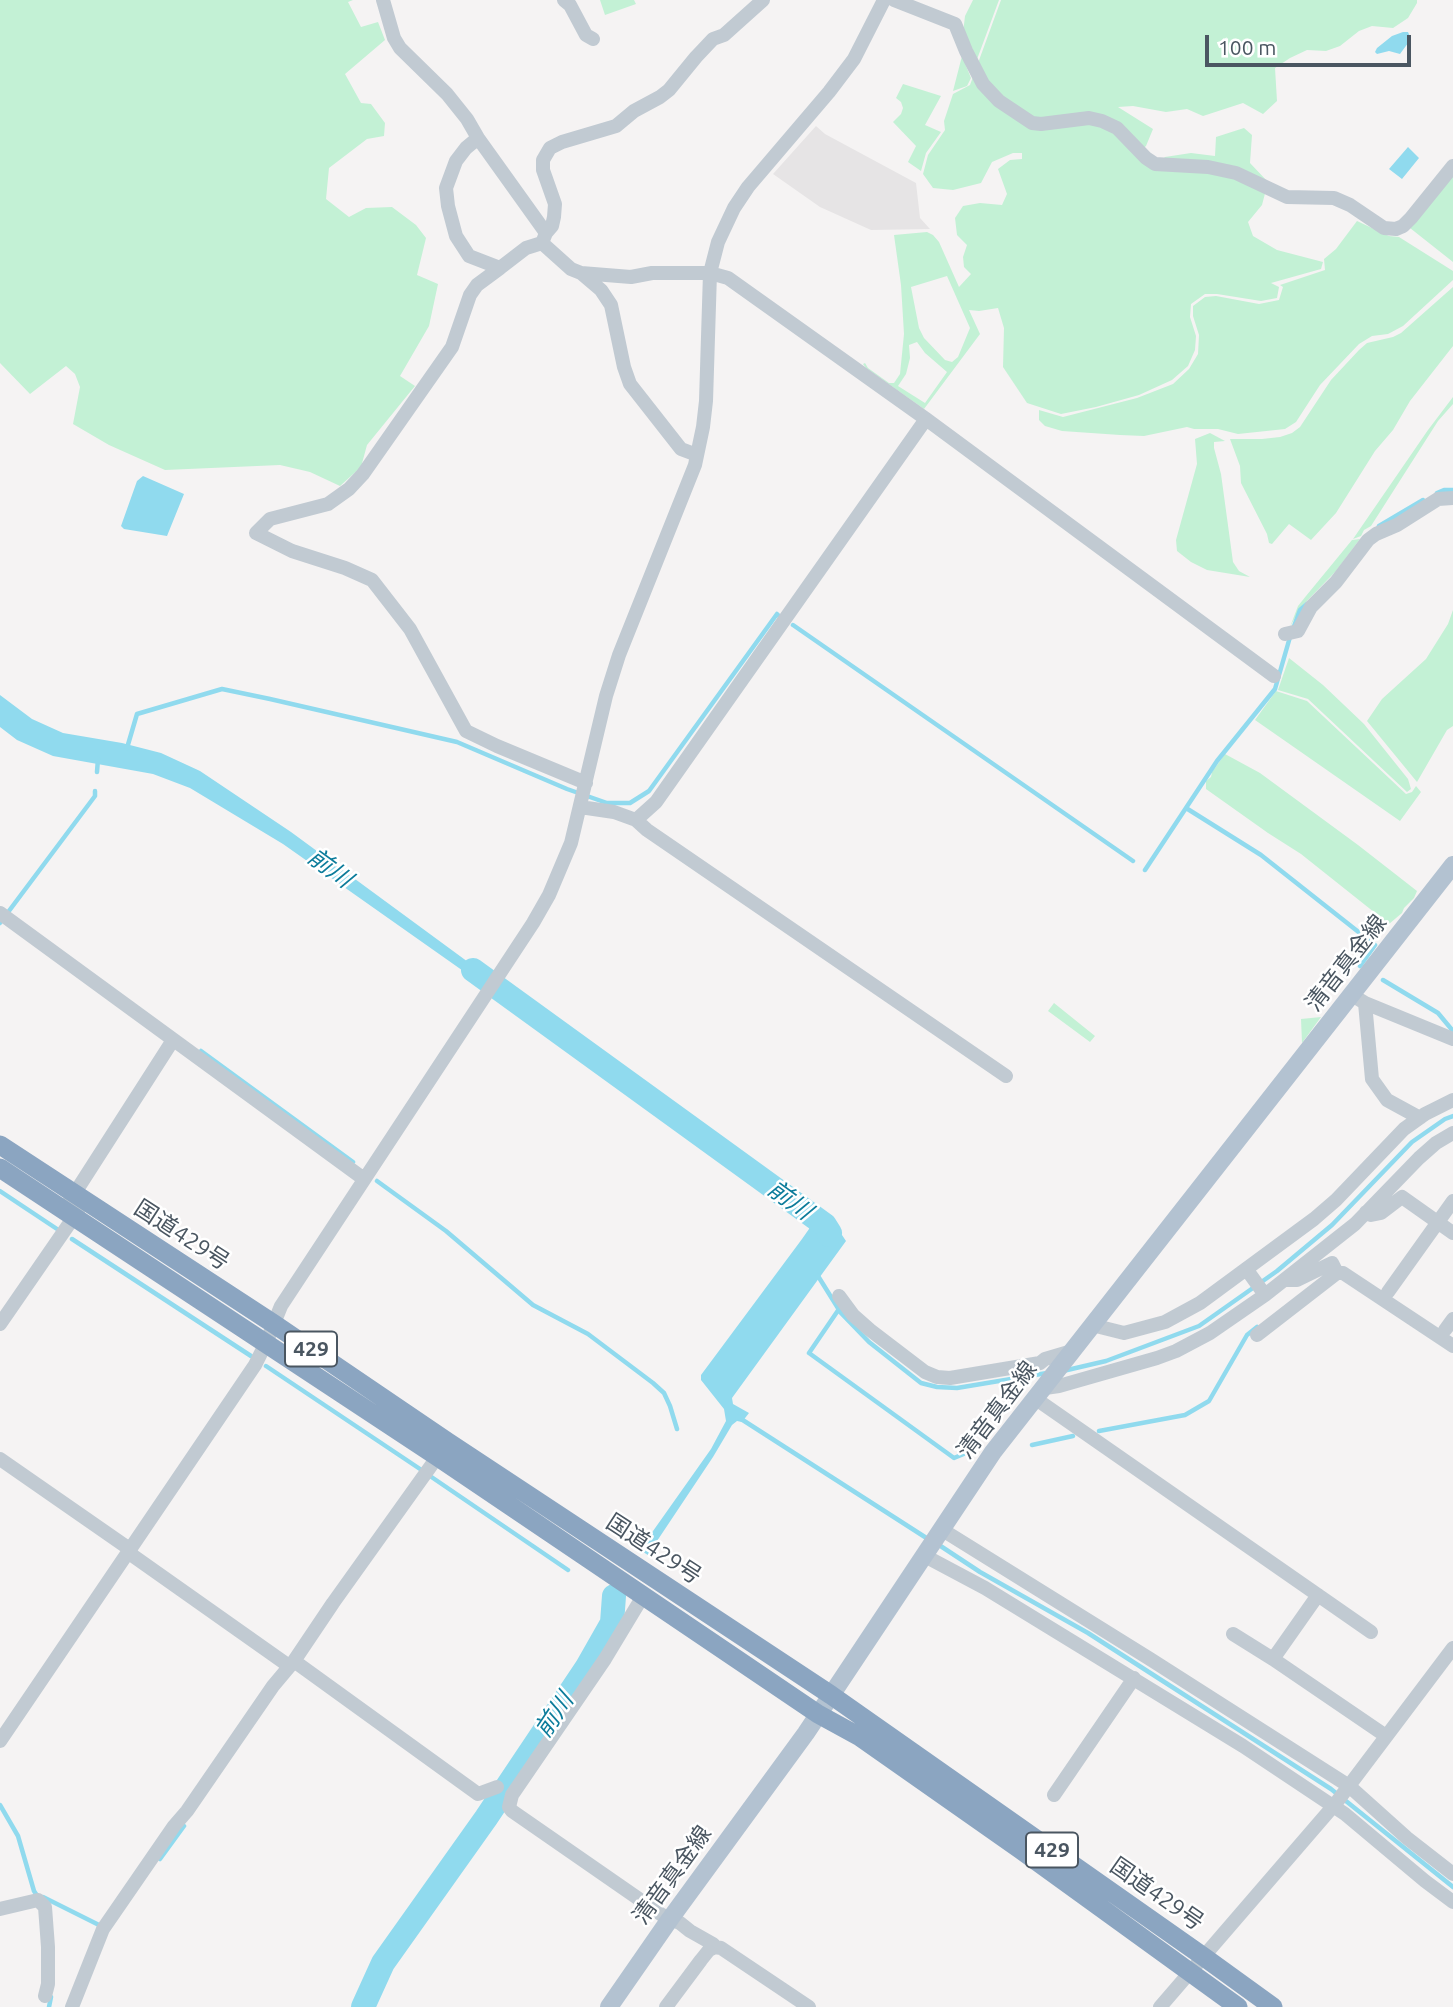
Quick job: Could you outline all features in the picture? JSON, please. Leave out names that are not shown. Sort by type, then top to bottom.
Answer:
[{"type":"highway","name":"国道429号","points":[[0,1145],[74,1206],[267,1343],[620,1555],[831,1695],[1273,2007]]},
{"type":"highway","name":"国道429号","points":[[0,1168],[74,1206],[274,1324],[608,1572],[818,1714],[860,1737],[1238,2007]]},
{"type":"main road","name":"清音真金線","points":[[610,2007],[818,1714],[993,1452],[1092,1325],[1358,999],[1453,865]]},
{"type":"street","points":[[383,0],[389,25],[400,48],[447,93],[467,119],[544,238],[571,269],[601,290],[611,306],[624,367],[631,384],[681,449],[697,455]]},
{"type":"street","points":[[564,0],[570,5],[586,35],[593,38]]},
{"type":"street","points":[[763,0],[724,35],[713,39],[660,97],[634,111],[616,126],[550,148],[543,160],[543,170],[555,204],[552,226],[544,238],[526,248],[477,285],[470,295],[452,347],[363,474],[349,489],[328,503],[270,519],[256,533],[292,551],[372,580],[410,629],[466,731],[614,813],[636,820],[1006,1076]]},
{"type":"street","points":[[0,1741],[255,1365],[267,1343],[281,1306],[533,923],[556,881],[571,843],[619,654],[689,483],[697,455],[706,401],[710,273],[722,233],[741,198],[854,59],[884,0]]},
{"type":"street","points":[[894,0],[955,24],[984,84],[999,101],[1032,123],[1089,118],[1102,121],[1117,128],[1155,164],[1208,167],[1236,173],[1287,197],[1334,198],[1350,205],[1384,228],[1396,229],[1411,218],[1453,166]]},
{"type":"street","points":[[478,138],[456,161],[446,188],[448,206],[456,236],[469,256],[500,268]]},
{"type":"street","points":[[581,274],[631,277],[652,273],[710,273],[728,278],[926,419],[1274,676]]},
{"type":"street","points":[[636,820],[656,802],[926,419]]},
{"type":"street","points":[[1290,634],[1298,631],[1311,607],[1336,582],[1368,540],[1438,499],[1453,498]]},
{"type":"street","points":[[3,915],[364,1179]]},
{"type":"street","points":[[1358,999],[1453,1038]]},
{"type":"street","points":[[1358,999],[1372,1079],[1387,1100],[1420,1118]]},
{"type":"street","points":[[0,1324],[173,1040]]},
{"type":"street","points":[[1092,1325],[1124,1333],[1164,1322],[1250,1274],[1336,1200],[1404,1129],[1453,1100]]},
{"type":"street","points":[[1044,1389],[1175,1351],[1218,1328],[1355,1224],[1419,1158],[1453,1133]]},
{"type":"street","points":[[1366,1212],[1371,1215],[1381,1213],[1402,1197],[1453,1233]]},
{"type":"street","points":[[1388,1292],[1453,1201]]},
{"type":"street","points":[[1283,1281],[1297,1280],[1332,1263],[1335,1270],[1453,1346]]},
{"type":"street","points":[[1257,1335],[1335,1270]]},
{"type":"street","points":[[1250,1274],[1264,1293]]},
{"type":"street","points":[[839,1296],[853,1315],[870,1330],[925,1372],[937,1377],[950,1378],[1040,1363],[1045,1359],[1071,1353]]},
{"type":"street","points":[[1044,1389],[1371,1632]]},
{"type":"street","points":[[72,2007],[104,1928],[443,1449]]},
{"type":"street","points":[[0,1459],[478,1794],[497,1787]]},
{"type":"street","points":[[932,1542],[985,1588],[1134,1678],[1334,1805],[1453,1902]]},
{"type":"street","points":[[932,1542],[1150,1658],[1347,1788],[1453,1874]]},
{"type":"street","points":[[641,1594],[605,1659],[512,1795],[509,1807],[662,1915],[680,1923],[715,1947]]},
{"type":"street","points":[[1273,1660],[1318,1595]]},
{"type":"street","points":[[1233,1634],[1385,1737]]},
{"type":"street","points":[[1160,2007],[1334,1805],[1453,1648]]},
{"type":"street","points":[[1055,1796],[1134,1678]]},
{"type":"street","points":[[0,1909],[38,1900],[45,1907],[48,1947],[46,1996]]},
{"type":"street","points":[[666,2007],[709,1950],[715,1947],[721,1948],[809,2007]]},
{"type":"shaded area","points":[[816,126],[825,134],[916,183],[920,218],[930,229],[871,230],[820,207],[773,174]]},
{"type":"green space","points":[[0,0],[353,0],[348,2],[361,27],[378,22],[385,40],[345,74],[361,103],[371,104],[385,123],[384,136],[367,139],[329,168],[326,199],[349,217],[366,208],[392,207],[416,225],[426,238],[417,275],[438,284],[429,326],[400,376],[415,386],[367,445],[361,467],[340,486],[310,472],[280,465],[165,470],[109,445],[73,424],[80,387],[75,374],[66,366],[30,394],[0,363]]},
{"type":"green space","points":[[600,0],[634,0],[636,4],[605,15]]},
{"type":"green space","points":[[973,0],[999,0],[976,62],[963,33],[965,16]]},
{"type":"green space","points":[[1001,0],[1417,0],[1408,18],[1393,28],[1372,26],[1359,31],[1340,46],[1326,51],[1307,50],[1275,68],[1277,101],[1263,114],[1243,103],[1203,116],[1187,109],[1166,112],[1133,106],[1118,107],[1153,129],[1146,146],[1135,155],[1153,169],[1165,157],[1191,153],[1215,156],[1216,137],[1244,128],[1252,135],[1250,163],[1268,182],[1262,205],[1248,222],[1253,236],[1277,250],[1323,262],[1321,269],[1271,283],[1279,287],[1277,298],[1261,301],[1205,294],[1191,304],[1190,317],[1196,336],[1195,350],[1188,366],[1172,380],[1139,395],[1061,414],[1027,403],[1003,367],[1004,328],[998,308],[969,310],[980,334],[924,409],[863,364],[889,383],[894,383],[900,374],[904,334],[894,235],[927,232],[933,235],[939,242],[959,287],[971,274],[964,267],[963,257],[967,245],[957,235],[955,218],[963,206],[980,203],[1002,205],[1007,194],[998,169],[1010,160],[1022,159],[1022,153],[1013,153],[992,162],[981,183],[953,190],[933,188],[923,174],[928,155],[945,130],[944,121],[953,94],[970,85]],"holes":[[[947,276],[970,328],[958,357],[952,362],[945,360],[924,338],[919,328],[911,287]],[[917,342],[925,353],[947,372],[925,403],[898,386],[906,374],[910,358],[909,345]]]},
{"type":"green space","points":[[962,56],[971,78],[967,86],[953,91]]},
{"type":"green space","points":[[903,84],[941,96],[925,125],[941,132],[926,153],[921,171],[908,162],[916,146],[893,122],[903,108],[896,98]]},
{"type":"green space","points":[[1453,170],[1453,262],[1410,228]]},
{"type":"green space","points":[[1357,221],[1389,236],[1399,237],[1453,271],[1453,280],[1403,326],[1388,334],[1372,336],[1359,344],[1320,385],[1296,422],[1285,429],[1238,434],[1218,429],[1187,427],[1144,436],[1062,431],[1045,426],[1039,420],[1039,410],[1063,417],[1137,398],[1173,384],[1189,369],[1198,354],[1199,335],[1193,306],[1205,297],[1216,296],[1259,304],[1279,300],[1283,287],[1280,285],[1325,270],[1324,259],[1336,249]]},
{"type":"green space","points":[[1453,287],[1453,346],[1410,401],[1336,513],[1311,540],[1289,524],[1272,544],[1269,543],[1241,483],[1240,466],[1230,439],[1262,439],[1292,433],[1300,427],[1331,380],[1359,350],[1367,343],[1401,333]]},
{"type":"green space","points":[[1453,397],[1453,404],[1438,421],[1371,526],[1364,530],[1361,536],[1353,539],[1428,430]]},
{"type":"green space","points":[[1210,433],[1225,441],[1214,442],[1214,448],[1221,474],[1233,562],[1239,571],[1250,577],[1207,570],[1177,551],[1176,540],[1197,464],[1195,439]]},
{"type":"green space","points":[[1360,539],[1336,571],[1300,608],[1290,627],[1298,606],[1352,540]]},
{"type":"green space","points":[[1453,610],[1453,726],[1447,730],[1417,782],[1367,721],[1382,699],[1426,659],[1448,624]]},
{"type":"green space","points":[[1289,658],[1323,685],[1364,724],[1408,779],[1411,789],[1407,792],[1308,699],[1278,690]]},
{"type":"green space","points":[[1276,691],[1307,701],[1406,794],[1412,792],[1416,786],[1421,792],[1400,821],[1255,720]]},
{"type":"green space","points":[[1225,754],[1260,773],[1417,891],[1402,913],[1389,924],[1301,854],[1206,789],[1206,781]]},
{"type":"green space","points":[[1054,1003],[1095,1036],[1090,1042],[1048,1011]]},
{"type":"green space","points":[[1321,1017],[1302,1043],[1301,1019]]},
{"type":"water","points":[[1408,32],[1411,39],[1400,54],[1389,51],[1377,54],[1375,52],[1392,36]]},
{"type":"water","points":[[1408,147],[1419,158],[1402,179],[1389,169]]},
{"type":"water","points":[[143,476],[184,494],[167,536],[124,529],[121,526],[137,481]]},
{"type":"water","points":[[0,695],[32,719],[63,733],[161,753],[200,771],[291,832],[498,984],[493,992],[283,844],[190,788],[153,774],[53,756],[17,740],[0,727]]},
{"type":"water","points":[[811,1210],[838,1229],[846,1241],[732,1398],[733,1404],[749,1413],[742,1422],[737,1421],[732,1425],[649,1553],[612,1628],[607,1625],[603,1595],[641,1548],[711,1449],[726,1421],[724,1409],[701,1380],[701,1375],[809,1229],[807,1217]]},
{"type":"pier","points":[[637,1548],[651,1557],[627,1605],[603,1589]]},
{"type":"waterway","points":[[1437,493],[1453,490]]},
{"type":"waterway","points":[[1379,526],[1423,500]]},
{"type":"waterway","points":[[1293,629],[1300,610],[1307,604]]},
{"type":"waterway","points":[[127,748],[137,714],[222,689],[457,742],[567,789],[607,803],[630,803],[649,791],[777,614],[779,616]]},
{"type":"waterway","points":[[793,625],[1133,861]]},
{"type":"waterway","points":[[1145,870],[1217,761],[1275,689],[1290,637]]},
{"type":"waterway","points":[[97,772],[98,759]]},
{"type":"waterway","points":[[0,923],[95,796],[95,791]]},
{"type":"waterway","points":[[1186,808],[1261,855],[1375,945],[1360,966]]},
{"type":"waterway","name":"前川","points":[[473,970],[825,1225],[829,1235]]},
{"type":"waterway","points":[[1383,980],[1438,1013],[1453,1031]]},
{"type":"waterway","points":[[201,1051],[353,1162]]},
{"type":"waterway","points":[[1063,1371],[1106,1361],[1199,1326],[1277,1271],[1332,1225],[1412,1142],[1453,1116]]},
{"type":"waterway","points":[[377,1181],[446,1231],[533,1305],[588,1334],[653,1383],[664,1393],[677,1429]]},
{"type":"waterway","points":[[0,1191],[57,1229]]},
{"type":"waterway","points":[[72,1239],[251,1356]]},
{"type":"waterway","points":[[818,1276],[841,1313],[869,1342],[921,1383],[957,1388],[1047,1373]]},
{"type":"waterway","points":[[839,1309],[809,1353],[954,1458],[966,1453]]},
{"type":"waterway","points":[[1099,1431],[1185,1415],[1209,1401],[1247,1335],[1257,1327]]},
{"type":"waterway","points":[[266,1366],[420,1469]]},
{"type":"waterway","points":[[738,1417],[928,1539]]},
{"type":"waterway","points":[[1032,1445],[1073,1436]]},
{"type":"waterway","points":[[430,1476],[568,1570]]},
{"type":"waterway","points":[[936,1543],[980,1572],[1088,1633],[1331,1789],[1453,1887]]},
{"type":"waterway","name":"前川","points":[[363,2007],[383,1963],[486,1818],[587,1667],[612,1623],[614,1596]]},
{"type":"waterway","points":[[0,1805],[18,1836],[38,1897]]},
{"type":"waterway","points":[[160,1859],[184,1826]]},
{"type":"waterway","points":[[43,1897],[101,1926]]},
{"type":"waterway","points":[[49,2007],[51,1997]]}]
